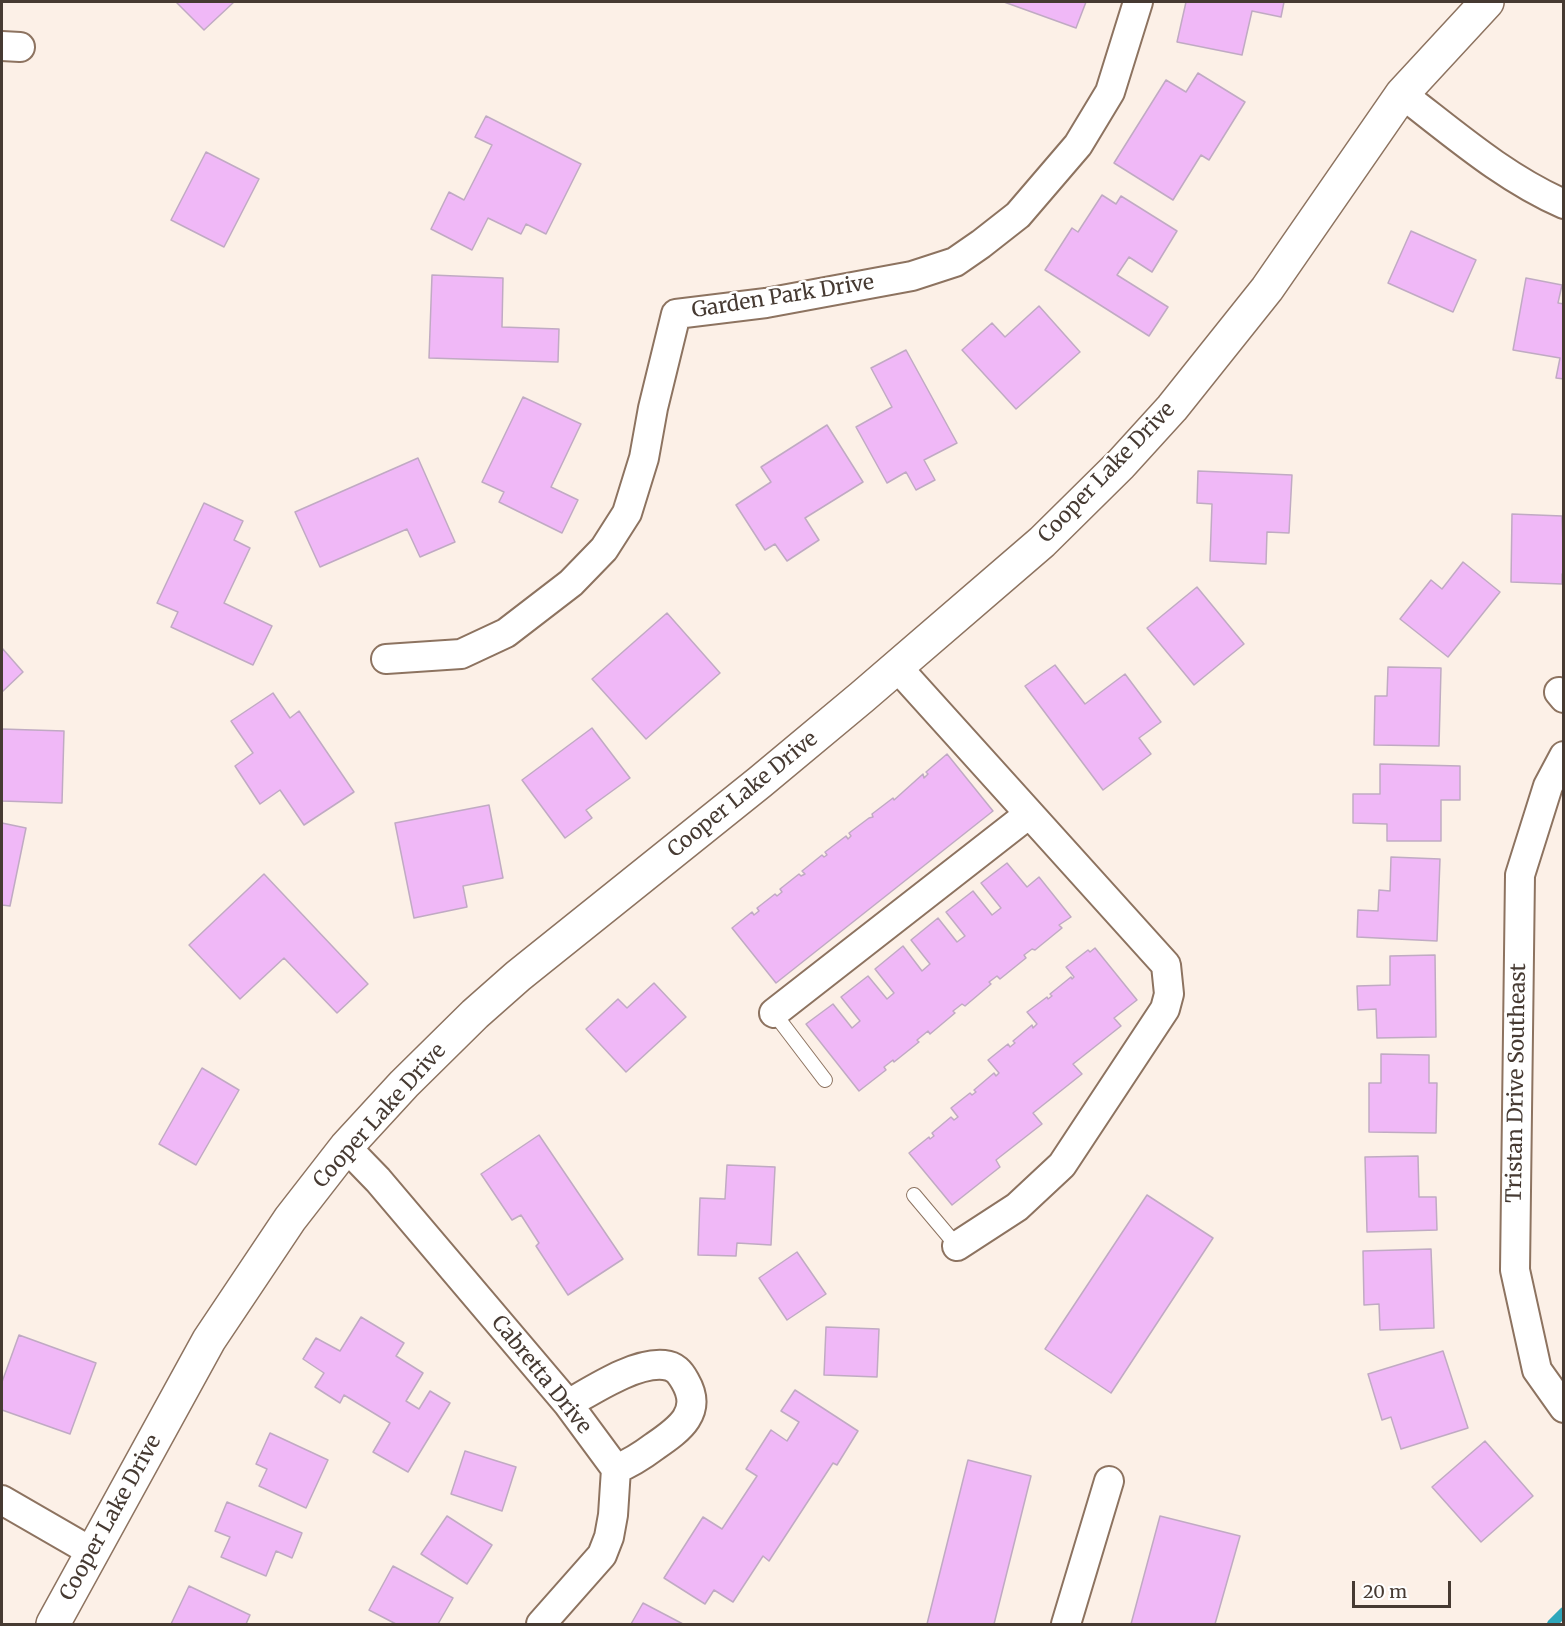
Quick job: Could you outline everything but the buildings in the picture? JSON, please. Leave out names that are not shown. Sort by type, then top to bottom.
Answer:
[{"type":"street","name":"Garden Park Drive","points":[[386,659],[461,654],[506,633],[571,583],[604,549],[627,513],[641,469],[676,314],[766,303],[912,276],[956,262],[1018,215],[1078,145],[1110,92],[1138,2]]},
{"type":"street","name":"Cooper Lake Drive","points":[[53,1624],[209,1340],[290,1219],[346,1147],[412,1076],[475,1014],[518,976],[750,790],[897,667],[1042,542],[1121,464],[1172,408],[1267,289],[1402,94],[1487,2]]},
{"type":"street","points":[[1402,94],[1501,169],[1563,204]]},
{"type":"street","points":[[897,667],[1166,965],[1169,994],[1165,1009],[1062,1165],[1017,1207],[957,1246]]},
{"type":"street","name":"Tristan Drive Southeast","points":[[1563,756],[1548,786],[1520,875],[1515,1270],[1537,1370],[1563,1408]]},
{"type":"street","points":[[774,1013],[1029,814]]},
{"type":"street","name":"Cabretta Drive","points":[[346,1147],[378,1180],[568,1404],[616,1469]]},
{"type":"street","points":[[541,1624],[602,1555],[614,1515],[616,1469],[629,1464],[676,1431],[689,1416],[693,1400],[691,1390],[680,1372],[672,1366],[662,1364],[626,1372],[568,1404]]},
{"type":"street","points":[[1066,1624],[1109,1481]]},
{"type":"street","points":[[2,1500],[92,1552]]},
{"type":"lane","points":[[774,1013],[825,1080]]},
{"type":"lane","points":[[915,1195],[957,1246]]},
{"type":"waterway","points":[[1552,1624],[1564,1612]]}]
